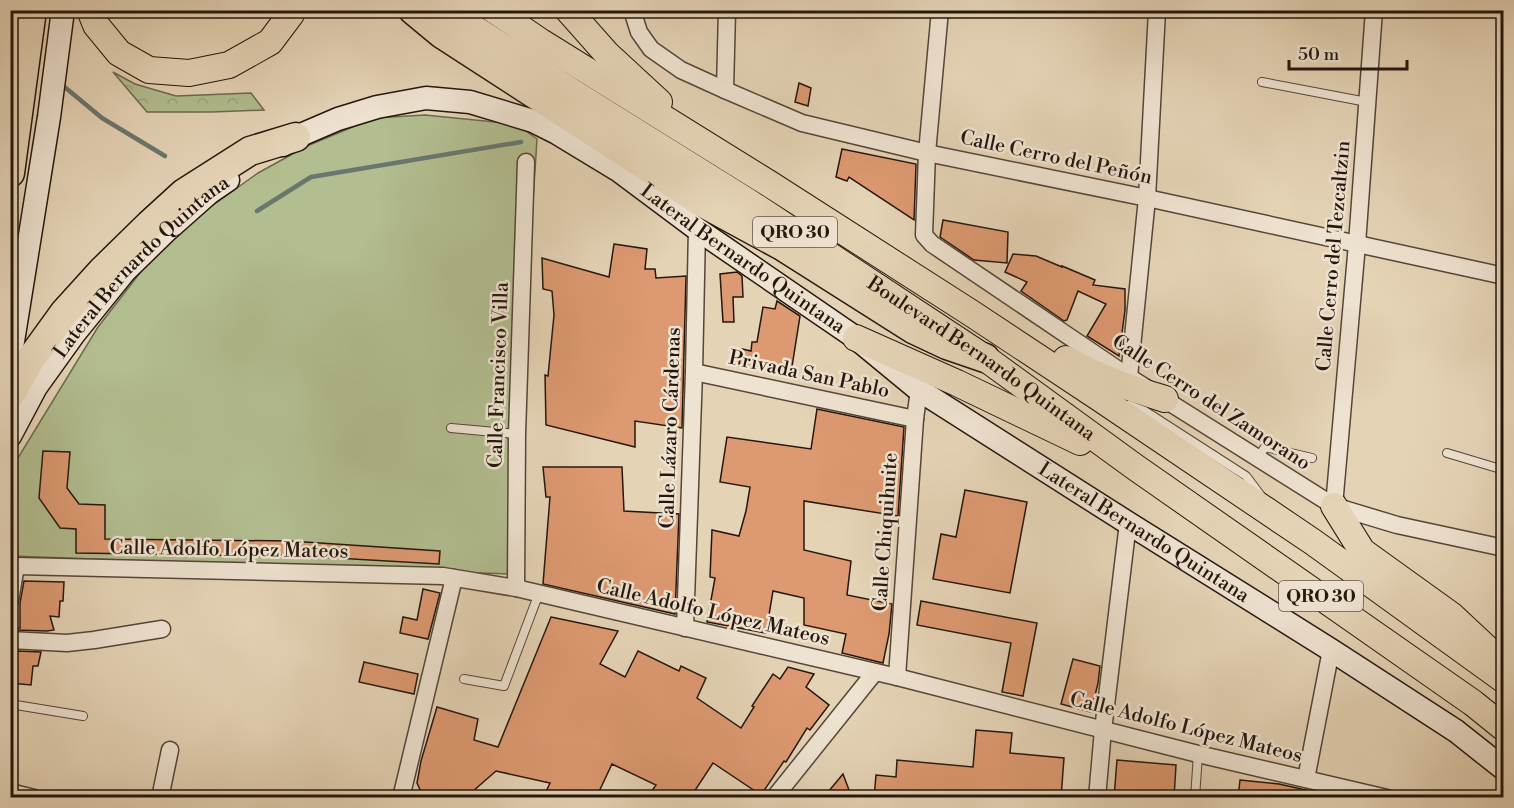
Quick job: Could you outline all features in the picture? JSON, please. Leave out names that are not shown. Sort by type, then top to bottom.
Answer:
[{"type":"highway","points":[[10,173],[32,10]]},
{"type":"highway","points":[[413,10],[442,34],[699,216],[782,246],[914,329],[947,345],[985,358]]},
{"type":"highway","points":[[10,396],[30,360],[64,313],[103,270],[184,193],[250,151],[296,137]]},
{"type":"main road","points":[[90,10],[96,25],[119,53],[149,70],[189,73],[229,65],[270,42],[292,10]]},
{"type":"main road","name":"Boulevard Bernardo Quintana","points":[[446,10],[747,201],[985,358],[1135,467],[1473,702],[1503,728]]},
{"type":"main road","name":"Boulevard Bernardo Quintana","points":[[494,10],[541,42],[971,313],[1314,542],[1503,680]]},
{"type":"main road","points":[[568,10],[607,54],[663,105],[768,183]]},
{"type":"main road","points":[[971,313],[1029,338],[1084,369],[1126,387],[1165,399]]},
{"type":"main road","points":[[856,338],[1135,467]]},
{"type":"main road","points":[[1334,506],[1362,551],[1451,615],[1503,664]]},
{"type":"street","points":[[10,360],[49,117],[63,10]]},
{"type":"street","points":[[725,90],[727,10]]},
{"type":"street","points":[[927,153],[940,10]]},
{"type":"street","name":"Calle Cerro del Tezcaltzin","points":[[1334,506],[1357,244],[1374,10]]},
{"type":"street","points":[[1129,377],[1147,198],[1157,11]]},
{"type":"street","name":"Calle Cerro del Peñón","points":[[633,14],[639,32],[651,49],[681,70],[802,123],[927,153],[1147,198],[1503,276]]},
{"type":"street","name":"Lateral Bernardo Quintana","points":[[10,436],[36,387],[74,334],[125,271],[209,193],[296,137],[338,119],[377,107],[426,98],[470,102],[532,121],[557,133],[699,216],[919,390],[1456,731],[1503,769]]},
{"type":"street","name":"Calle Cerro del Zamorano","points":[[927,153],[924,235],[932,244],[1129,377],[1334,506],[1397,525],[1503,548]]},
{"type":"street","name":"Calle Francisco Villa","points":[[516,588],[526,162]]},
{"type":"street","name":"Calle Lázaro Cárdenas","points":[[686,628],[699,216]]},
{"type":"street","name":"Privada San Pablo","points":[[694,372],[915,419]]},
{"type":"street","name":"Calle Chiquihuite","points":[[897,677],[919,390]]},
{"type":"street","points":[[1096,798],[1128,524]]},
{"type":"street","name":"Calle Adolfo López Mateos","points":[[10,601],[16,566],[443,576],[539,593],[897,677],[1198,754],[1387,798]]},
{"type":"street","points":[[401,798],[454,578]]},
{"type":"street","points":[[10,640],[67,643],[162,629]]},
{"type":"street","points":[[1306,779],[1331,650]]},
{"type":"street","points":[[774,798],[875,672]]},
{"type":"street","points":[[160,798],[170,750]]},
{"type":"street","points":[[10,792],[34,798]]},
{"type":"lane","points":[[1262,82],[1367,102]]},
{"type":"lane","points":[[451,428],[518,434]]},
{"type":"lane","points":[[1258,458],[1265,447],[1312,458]]},
{"type":"lane","points":[[1447,453],[1503,470]]},
{"type":"lane","points":[[464,679],[504,686],[539,593]]},
{"type":"lane","points":[[10,704],[83,716]]},
{"type":"lane","points":[[1195,798],[1198,754]]},
{"type":"green space","points":[[113,72],[135,84],[176,96],[251,93],[264,110],[147,112]]},
{"type":"green space","points":[[425,115],[516,124],[537,139],[509,574],[11,556],[10,483],[13,466],[98,327],[157,251],[195,218],[258,173],[307,146],[374,118]]},
{"type":"building","points":[[799,83],[811,88],[808,106],[795,102]]},
{"type":"building","points":[[842,149],[916,164],[914,220],[849,177],[847,181],[836,177]]},
{"type":"building","points":[[943,220],[1008,232],[1007,263],[974,260],[940,237]]},
{"type":"building","points":[[614,244],[647,249],[645,269],[655,269],[656,278],[686,276],[682,428],[635,421],[635,447],[546,425],[545,375],[548,376],[554,315],[552,291],[543,289],[542,258],[609,277]]},
{"type":"building","points":[[1013,254],[1036,256],[1062,266],[1095,280],[1093,285],[1125,289],[1125,310],[1119,356],[1087,336],[1106,304],[1078,291],[1067,320],[1064,321],[1021,291],[1027,282],[1005,272]]},
{"type":"building","points":[[737,272],[742,276],[743,297],[733,297],[734,322],[723,322],[720,274]]},
{"type":"building","points":[[777,301],[800,316],[791,373],[739,364],[742,349],[751,351],[752,342],[757,342],[763,307],[775,309]]},
{"type":"building","points":[[817,409],[904,427],[898,516],[804,501],[804,550],[851,561],[847,595],[892,604],[883,663],[842,653],[846,634],[804,625],[804,598],[773,591],[766,633],[707,622],[715,578],[710,577],[712,530],[739,536],[750,487],[720,482],[727,437],[811,449]]},
{"type":"building","points":[[43,451],[70,452],[67,488],[79,504],[105,505],[105,539],[290,541],[440,551],[439,564],[266,554],[266,556],[76,553],[76,529],[60,528],[39,498]]},
{"type":"building","points":[[543,467],[622,467],[624,511],[679,514],[675,614],[543,584],[550,497],[546,497]]},
{"type":"building","points":[[965,490],[1027,502],[1010,593],[933,579],[941,534],[956,537]]},
{"type":"building","points":[[24,581],[64,582],[59,617],[50,616],[54,630],[16,630],[20,628],[20,603]]},
{"type":"building","points":[[423,589],[440,593],[428,639],[400,633],[403,617],[417,620]]},
{"type":"building","points":[[921,601],[1037,623],[1023,696],[1002,692],[1011,643],[917,625]]},
{"type":"building","points":[[551,617],[618,631],[600,664],[625,677],[638,651],[679,671],[681,666],[706,678],[697,698],[741,728],[773,674],[780,679],[788,667],[814,674],[806,687],[829,705],[810,730],[807,728],[786,762],[784,761],[761,795],[713,763],[690,798],[647,798],[656,785],[612,764],[596,798],[543,798],[550,783],[496,771],[465,798],[435,798],[422,794],[417,783],[437,707],[478,719],[474,740],[498,747]]},
{"type":"building","points":[[16,651],[41,652],[38,666],[33,666],[31,685],[10,683],[11,666],[16,666]]},
{"type":"building","points":[[1073,659],[1100,666],[1091,712],[1061,704]]},
{"type":"building","points":[[364,662],[418,674],[414,694],[359,682]]},
{"type":"building","points":[[976,730],[1012,733],[1010,753],[1064,758],[1061,798],[874,798],[876,775],[896,777],[897,760],[973,767]]},
{"type":"building","points":[[1117,760],[1176,765],[1174,798],[1114,798]]},
{"type":"building","points":[[843,774],[852,798],[823,798]]},
{"type":"building","points":[[1240,780],[1279,784],[1306,790],[1305,798],[1238,798]]},
{"type":"waterway","points":[[61,84],[102,118],[165,156]]},
{"type":"waterway","points":[[257,211],[311,177],[521,142]]}]
